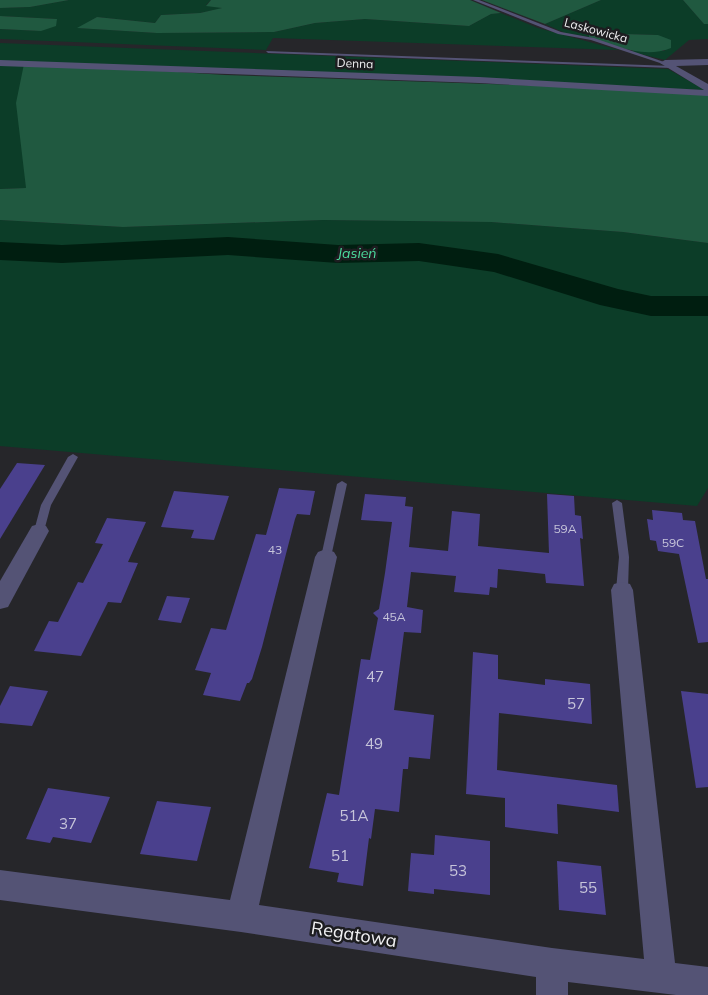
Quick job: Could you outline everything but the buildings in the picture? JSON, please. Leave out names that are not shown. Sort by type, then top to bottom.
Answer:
[{"type":"street","points":[[668,65],[708,62]]},
{"type":"street","name":"Denna","points":[[0,63],[479,80],[708,93]]},
{"type":"street","name":"Laskowicka","points":[[668,65],[708,88]]},
{"type":"street","points":[[0,601],[39,531]]},
{"type":"street","points":[[241,917],[326,557]]},
{"type":"street","points":[[622,590],[661,977]]},
{"type":"street","name":"Regatowa","points":[[0,885],[241,917],[552,964],[708,983]]},
{"type":"street","points":[[552,964],[552,995]]},
{"type":"lane","name":"Laskowicka","points":[[475,0],[560,33],[592,39],[668,65]]},
{"type":"lane","points":[[268,52],[668,65]]},
{"type":"lane","points":[[39,531],[46,506],[72,458]]},
{"type":"lane","points":[[326,557],[342,484]]},
{"type":"lane","points":[[617,503],[624,556],[622,590]]},
{"type":"green space","points":[[0,0],[69,0],[30,7],[0,8]]},
{"type":"green space","points":[[69,0],[211,0],[206,5],[224,8],[200,13],[161,15],[155,23],[97,17],[79,28],[157,33],[274,32],[315,23],[365,19],[469,26],[491,14],[501,13],[538,28],[619,50],[273,38],[266,50],[0,39],[0,29],[41,31],[57,19],[0,16],[0,8],[30,7]]},
{"type":"green space","points":[[211,0],[470,0],[501,13],[491,14],[469,26],[365,19],[315,23],[274,32],[157,33],[77,28],[97,17],[155,23],[161,15],[200,13],[222,8],[206,6]]},
{"type":"green space","points":[[482,0],[601,0],[545,24]]},
{"type":"green space","points":[[601,0],[683,0],[704,24],[708,24],[708,39],[689,40],[665,60],[628,51],[665,51],[658,35],[589,33],[589,37],[565,33],[545,24]]},
{"type":"green space","points":[[683,0],[708,0],[708,24],[704,24]]},
{"type":"green space","points":[[0,16],[57,19],[56,26],[41,31],[0,29]]},
{"type":"green space","points":[[589,33],[658,35],[671,40],[671,48],[661,51],[640,52],[589,37]]},
{"type":"green space","points":[[0,43],[668,69],[705,90],[0,61]]},
{"type":"green space","points":[[0,63],[24,64],[26,188],[0,189]]},
{"type":"green space","points":[[24,64],[225,75],[577,87],[708,95],[708,243],[623,232],[491,222],[323,220],[123,227],[0,220],[0,189],[26,188],[16,103]]},
{"type":"green space","points":[[0,220],[123,227],[323,220],[491,222],[623,232],[708,243],[708,488],[697,506],[0,446]]},
{"type":"waterway","name":"Jasień","points":[[0,251],[62,254],[228,246],[338,254],[419,252],[498,263],[612,298],[651,306],[708,306]]}]
